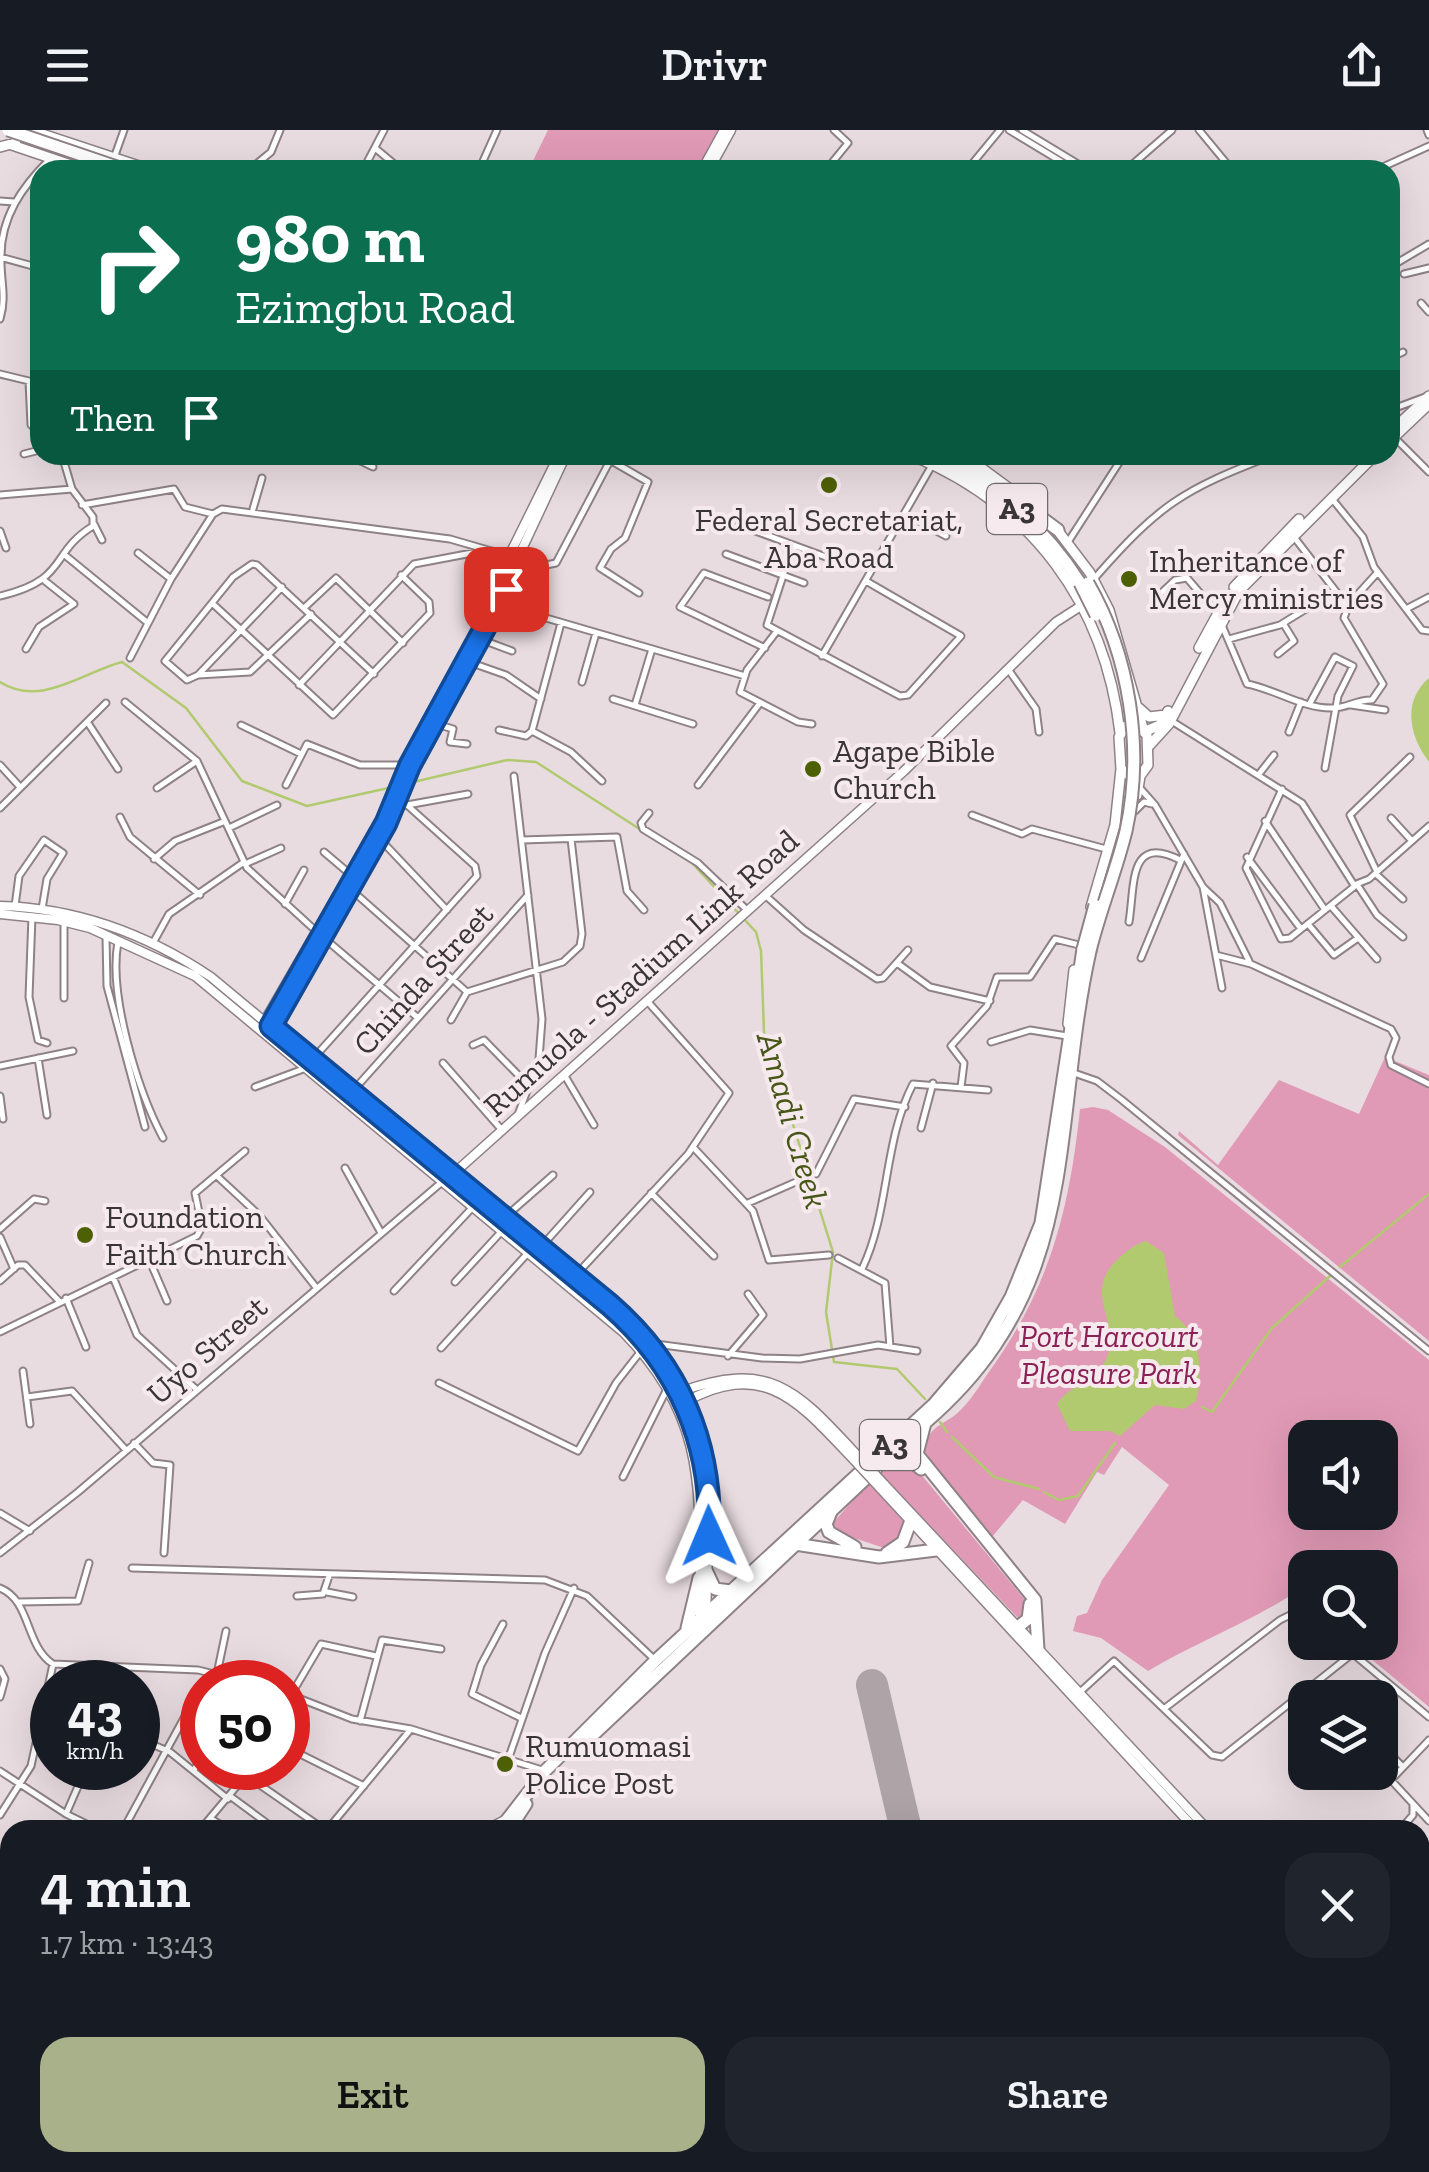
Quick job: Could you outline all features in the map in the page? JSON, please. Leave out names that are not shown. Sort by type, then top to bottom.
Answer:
[{"type":"highway","points":[[8,130],[100,160]]},
{"type":"highway","points":[[0,133],[97,160]]},
{"type":"highway","name":"A3","points":[[943,465],[982,482],[1034,524],[1084,584]]},
{"type":"highway","name":"A3","points":[[509,1820],[545,1771],[655,1660],[934,1404],[989,1337],[1012,1297],[1041,1223],[1054,1162],[1068,1033],[1084,948],[1120,826],[1127,759],[1114,665],[1084,584],[1053,534],[1015,498],[965,465]]},
{"type":"highway","points":[[1015,498],[1058,530]]},
{"type":"highway","name":"A3","points":[[510,1820],[551,1775],[954,1396],[994,1344],[1041,1252],[1059,1187],[1084,948]]},
{"type":"highway","points":[[925,1423],[916,1454],[1034,1600],[1038,1650]]},
{"type":"highway","points":[[881,1464],[906,1457],[920,1468],[1029,1602],[1030,1615],[1018,1628]]},
{"type":"highway","points":[[832,1510],[826,1524],[832,1536],[870,1552],[896,1550],[910,1523]]},
{"type":"highway","points":[[795,1544],[879,1557],[936,1550]]},
{"type":"highway","points":[[685,1632],[703,1575],[715,1588],[731,1590]]},
{"type":"main road","points":[[12,145],[20,130]]},
{"type":"main road","points":[[30,130],[103,160]]},
{"type":"main road","points":[[712,160],[728,130]]},
{"type":"main road","points":[[0,147],[12,145],[57,160]]},
{"type":"main road","points":[[1400,425],[1429,399]]},
{"type":"main road","points":[[1400,427],[1429,399]]},
{"type":"main road","points":[[400,778],[433,723],[558,465]]},
{"type":"main road","points":[[939,465],[1013,515],[1084,584],[1119,634],[1144,729],[1148,765],[1139,781],[1079,1020]]},
{"type":"main road","points":[[980,465],[1009,484],[1068,542],[1084,584],[1084,604],[1109,665],[1120,733],[1121,769],[1109,850],[1084,948]]},
{"type":"main road","points":[[1148,747],[1168,718],[1219,616],[1258,559],[1356,465]]},
{"type":"main road","points":[[1219,616],[1292,534],[1365,465]]},
{"type":"main road","points":[[265,1027],[378,836],[392,809],[403,764],[480,639],[498,604],[514,555]]},
{"type":"main road","name":"Rumuola - Stadium Link Road","points":[[448,1178],[904,771],[1056,622],[1084,604]]},
{"type":"main road","points":[[1135,698],[1146,716],[1168,718]]},
{"type":"main road","points":[[1120,733],[1130,724],[1144,729],[1160,725],[1168,718]]},
{"type":"main road","points":[[1121,769],[1139,781]]},
{"type":"main road","points":[[347,886],[394,796]]},
{"type":"main road","points":[[0,906],[42,909],[101,922],[154,943],[211,976],[309,1064],[575,1276],[648,1343],[681,1392],[701,1447],[710,1494],[703,1575]]},
{"type":"main road","points":[[0,914],[64,921],[119,939],[196,976],[265,1027]]},
{"type":"main road","points":[[309,1064],[351,1093],[641,1350],[676,1406],[694,1456],[701,1496],[703,1615]]},
{"type":"main road","points":[[669,1393],[742,1376],[774,1381],[804,1400],[1199,1820]]},
{"type":"main road","points":[[676,1406],[728,1385],[770,1387],[804,1408],[856,1458]]},
{"type":"main road","points":[[882,1486],[910,1523],[1187,1820]]},
{"type":"street","points":[[119,160],[124,130]]},
{"type":"street","points":[[261,160],[271,152],[280,130]]},
{"type":"street","points":[[368,160],[384,130]]},
{"type":"street","points":[[484,160],[497,130]]},
{"type":"street","points":[[834,130],[848,143],[834,160]]},
{"type":"street","points":[[975,160],[1000,130]]},
{"type":"street","points":[[1009,130],[1059,160]]},
{"type":"street","points":[[1022,130],[1072,160]]},
{"type":"street","points":[[1139,160],[1172,130]]},
{"type":"street","points":[[1199,130],[1224,160]]},
{"type":"street","points":[[1398,160],[1429,146]]},
{"type":"street","points":[[375,148],[389,160]]},
{"type":"street","points":[[0,318],[5,296],[0,257],[14,202],[30,183]]},
{"type":"street","points":[[0,201],[14,202]]},
{"type":"street","points":[[1400,260],[1427,245],[1429,254]]},
{"type":"street","points":[[0,257],[30,265]]},
{"type":"street","points":[[1404,274],[1429,268]]},
{"type":"street","points":[[1422,302],[1429,312]]},
{"type":"street","points":[[0,374],[29,381],[30,403]]},
{"type":"street","points":[[1401,405],[1429,399]]},
{"type":"street","points":[[1401,405],[1410,412]]},
{"type":"street","points":[[1400,445],[1429,472]]},
{"type":"street","points":[[24,454],[30,452]]},
{"type":"street","points":[[65,465],[72,489],[102,540]]},
{"type":"street","points":[[369,465],[373,467]]},
{"type":"street","points":[[130,658],[212,514],[222,509],[450,538],[546,565],[556,563],[608,465]]},
{"type":"street","points":[[622,465],[648,482],[625,538],[611,549],[600,568],[640,593]]},
{"type":"street","points":[[822,656],[929,465]]},
{"type":"street","points":[[1068,542],[1118,465]]},
{"type":"street","points":[[1084,584],[1139,527],[1177,497],[1251,465]]},
{"type":"street","points":[[253,510],[262,478]]},
{"type":"street","points":[[0,495],[72,489]]},
{"type":"street","points":[[82,505],[174,489],[185,508],[212,514]]},
{"type":"street","points":[[1331,498],[1363,538],[1378,572],[1422,630],[1429,631]]},
{"type":"street","points":[[904,514],[946,536]]},
{"type":"street","points":[[0,596],[45,581],[66,556],[72,542],[94,524]]},
{"type":"street","points":[[738,525],[826,557]]},
{"type":"street","points":[[0,531],[6,548]]},
{"type":"street","points":[[1292,534],[1348,607]]},
{"type":"street","points":[[793,545],[766,622],[822,656],[904,696],[961,641],[957,632],[866,581]]},
{"type":"street","points":[[299,685],[401,574],[422,560],[488,550]]},
{"type":"street","points":[[138,553],[172,579]]},
{"type":"street","points":[[726,554],[804,584]]},
{"type":"street","points":[[66,556],[148,623]]},
{"type":"street","points":[[311,614],[270,657],[246,673],[198,675],[186,680],[166,658],[249,565],[257,565],[311,614],[374,674]]},
{"type":"street","points":[[1156,598],[1175,580],[1188,578],[1219,616],[1247,684],[1265,685],[1301,702],[1336,708],[1372,700],[1384,686],[1344,620],[1348,607],[1378,572]]},
{"type":"street","points":[[765,648],[680,607],[704,573],[768,597]]},
{"type":"street","points":[[212,603],[333,715],[431,610],[401,574]]},
{"type":"street","points":[[304,608],[334,578],[404,643]]},
{"type":"street","points":[[26,648],[36,630],[74,604],[45,581]]},
{"type":"street","points":[[198,675],[282,587]]},
{"type":"street","points":[[1228,639],[1283,624],[1335,591]]},
{"type":"street","points":[[1406,609],[1429,597]]},
{"type":"street","points":[[498,604],[744,676]]},
{"type":"street","points":[[499,730],[526,736],[532,731],[561,623]]},
{"type":"street","points":[[1278,654],[1294,641],[1283,624]]},
{"type":"street","points":[[777,631],[744,676],[740,692],[812,724]]},
{"type":"street","points":[[582,682],[596,633]]},
{"type":"street","points":[[480,639],[512,650]]},
{"type":"street","points":[[635,705],[652,649]]},
{"type":"street","points":[[1310,704],[1337,657],[1354,668],[1336,708],[1325,768]]},
{"type":"street","points":[[463,661],[506,675],[541,699]]},
{"type":"street","points":[[1008,669],[1036,709],[1039,732]]},
{"type":"street","points":[[613,699],[693,724]]},
{"type":"street","points":[[125,702],[197,761],[244,863],[284,904],[418,1018]]},
{"type":"street","points":[[1288,732],[1301,702]]},
{"type":"street","points":[[0,808],[106,703]]},
{"type":"street","points":[[698,784],[760,703]]},
{"type":"street","points":[[1351,705],[1385,710]]},
{"type":"street","points":[[1168,718],[1306,806],[1370,906],[1403,937]]},
{"type":"street","points":[[88,722],[118,769]]},
{"type":"street","points":[[433,723],[452,729],[452,743],[467,744]]},
{"type":"street","points":[[241,726],[301,754]]},
{"type":"street","points":[[532,731],[570,752],[602,781]]},
{"type":"street","points":[[286,785],[310,744],[360,765],[403,764]]},
{"type":"street","points":[[1259,774],[1274,755]]},
{"type":"street","points":[[1403,899],[1376,873],[1350,816],[1410,757]]},
{"type":"street","points":[[157,788],[197,761]]},
{"type":"street","points":[[0,765],[20,786]]},
{"type":"street","points":[[514,776],[542,1042],[529,1091],[514,1122]]},
{"type":"street","points":[[1139,781],[1182,857],[1203,887],[1220,902],[1238,946],[1251,964]]},
{"type":"street","points":[[1282,789],[1247,857],[1246,874],[1281,939],[1301,930],[1376,873],[1429,826]]},
{"type":"street","points":[[392,809],[468,794]]},
{"type":"street","points":[[1134,811],[1144,802],[1155,804]]},
{"type":"street","points":[[255,1087],[309,1064],[448,910],[478,870],[407,805]]},
{"type":"street","points":[[154,859],[175,841],[278,806]]},
{"type":"street","points":[[649,812],[641,823],[644,829],[698,864],[744,913]]},
{"type":"street","points":[[972,816],[1022,834],[1032,829],[1109,850]]},
{"type":"street","points":[[120,817],[130,837],[200,895]]},
{"type":"street","points":[[1391,818],[1412,841]]},
{"type":"street","points":[[1265,821],[1328,908],[1377,959]]},
{"type":"street","points":[[378,836],[448,910]]},
{"type":"street","points":[[522,840],[618,838],[627,891],[644,910]]},
{"type":"street","points":[[451,1020],[468,992],[535,967],[564,962],[582,943],[571,839]]},
{"type":"street","points":[[15,906],[19,876],[44,840],[63,852],[47,879],[42,909]]},
{"type":"street","points":[[154,943],[169,914],[244,863],[281,848]]},
{"type":"street","points":[[1130,922],[1138,864],[1144,855],[1156,851],[1182,857]]},
{"type":"street","points":[[324,852],[350,874]]},
{"type":"street","points":[[1141,958],[1182,857]]},
{"type":"street","points":[[1247,857],[1301,930]]},
{"type":"street","points":[[284,904],[304,870]]},
{"type":"street","points":[[347,886],[468,992]]},
{"type":"street","points":[[1203,887],[1222,988]]},
{"type":"street","points":[[764,894],[804,930],[877,979],[908,950]]},
{"type":"street","name":"Chinda Street","points":[[351,1093],[528,896]]},
{"type":"street","points":[[32,916],[29,998],[38,1040],[46,1044]]},
{"type":"street","points":[[64,921],[64,998]]},
{"type":"street","points":[[1308,924],[1334,955],[1358,938]]},
{"type":"street","points":[[106,934],[107,986],[145,1127]]},
{"type":"street","points":[[119,939],[116,969],[139,1083],[163,1138]]},
{"type":"street","points":[[961,1088],[964,1062],[951,1046],[990,1001],[997,977],[1030,977],[1054,940],[1084,948]]},
{"type":"street","points":[[1216,955],[1251,964],[1391,1029],[1396,1036],[1389,1057],[1391,1065],[1429,1084]]},
{"type":"street","points":[[897,963],[930,987],[990,1001]]},
{"type":"street","points":[[575,1276],[692,1147],[730,1093],[648,1002]]},
{"type":"street","points":[[991,1042],[1030,1030],[1068,1033]]},
{"type":"street","points":[[473,1045],[484,1040],[529,1091],[532,1106]]},
{"type":"street","points":[[0,1066],[74,1051]]},
{"type":"street","points":[[38,1058],[48,1115]]},
{"type":"street","points":[[443,1063],[503,1132]]},
{"type":"street","points":[[1071,1072],[1090,1077],[1109,1090],[1429,1351]]},
{"type":"street","points":[[565,1076],[594,1125]]},
{"type":"street","points":[[862,1269],[874,1244],[891,1146],[916,1082],[988,1090]]},
{"type":"street","points":[[922,1128],[932,1084]]},
{"type":"street","points":[[0,1096],[3,1119]]},
{"type":"street","points":[[816,1174],[854,1099],[904,1107]]},
{"type":"street","points":[[692,1147],[755,1214],[769,1260],[829,1256]]},
{"type":"street","points":[[0,1332],[201,1232],[195,1193],[246,1151]]},
{"type":"street","points":[[345,1168],[380,1231]]},
{"type":"street","points":[[504,1218],[553,1175]]},
{"type":"street","points":[[218,1177],[260,1215],[315,1286]]},
{"type":"street","name":"Uyo Street","points":[[0,1553],[380,1231],[448,1178]]},
{"type":"street","points":[[747,1203],[805,1178]]},
{"type":"street","points":[[540,1248],[590,1192]]},
{"type":"street","points":[[651,1193],[714,1256]]},
{"type":"street","points":[[0,1229],[34,1199],[45,1201]]},
{"type":"street","points":[[394,1291],[474,1206]]},
{"type":"street","points":[[455,1282],[503,1230]]},
{"type":"street","points":[[0,1238],[14,1268]]},
{"type":"street","points":[[441,1348],[529,1251]]},
{"type":"street","points":[[838,1258],[886,1286],[890,1347]]},
{"type":"street","points":[[149,1259],[167,1301]]},
{"type":"street","points":[[0,1281],[14,1268],[26,1264],[63,1300],[86,1347]]},
{"type":"street","points":[[113,1277],[137,1335],[196,1390]]},
{"type":"street","points":[[728,1356],[763,1315],[748,1294]]},
{"type":"street","points":[[648,1343],[662,1341],[728,1356],[800,1359],[878,1345],[917,1351]]},
{"type":"street","points":[[438,1383],[577,1452],[641,1350]]},
{"type":"street","points":[[23,1371],[30,1424]]},
{"type":"street","points":[[28,1397],[70,1390],[126,1450]]},
{"type":"street","points":[[623,1476],[669,1393]]},
{"type":"street","points":[[134,1443],[153,1463],[170,1466],[164,1553]]},
{"type":"street","points":[[0,1513],[30,1531]]},
{"type":"street","points":[[18,1602],[78,1601],[89,1563]]},
{"type":"street","points":[[132,1568],[329,1576],[510,1576],[574,1588],[655,1660]]},
{"type":"street","points":[[327,1592],[329,1576]]},
{"type":"street","points":[[0,1588],[12,1593],[38,1650],[49,1660]]},
{"type":"street","points":[[509,1756],[574,1588]]},
{"type":"street","points":[[298,1596],[327,1592],[353,1596]]},
{"type":"street","points":[[1165,1708],[1288,1617]]},
{"type":"street","points":[[503,1624],[480,1665],[472,1694],[521,1718]]},
{"type":"street","points":[[220,1660],[226,1630]]},
{"type":"street","points":[[360,1721],[376,1656],[386,1639],[442,1649]]},
{"type":"street","points":[[310,1664],[324,1643],[376,1656]]},
{"type":"street","points":[[1319,1680],[1344,1660]]},
{"type":"street","points":[[1359,1660],[1429,1717]]},
{"type":"street","points":[[1080,1692],[1114,1661],[1212,1755],[1222,1758],[1288,1705]]},
{"type":"street","points":[[0,1668],[5,1679],[0,1697]]},
{"type":"street","points":[[310,1704],[360,1721],[411,1729],[509,1756],[545,1771]]},
{"type":"street","points":[[335,1820],[411,1729]]},
{"type":"street","points":[[128,1820],[180,1731]]},
{"type":"street","points":[[1428,1820],[1391,1780],[1429,1740]]},
{"type":"street","points":[[160,1748],[180,1760]]},
{"type":"street","points":[[310,1759],[364,1786]]},
{"type":"street","points":[[1398,1762],[1402,1766]]},
{"type":"street","points":[[0,1815],[30,1766]]},
{"type":"street","points":[[0,1770],[78,1820]]},
{"type":"street","points":[[66,1814],[76,1790]]},
{"type":"street","points":[[219,1790],[261,1820]]},
{"type":"street","points":[[213,1820],[210,1818],[236,1790]]},
{"type":"street","points":[[267,1790],[311,1820]]},
{"type":"street","points":[[1408,1820],[1413,1804]]},
{"type":"green space","points":[[548,130],[723,130],[706,160],[533,160]]},
{"type":"green space","points":[[1385,1057],[1429,1075],[1429,1341],[1178,1135],[1179,1131],[1218,1165],[1279,1080],[1359,1114]]},
{"type":"green space","name":"Port Harcourt Pleasure Park","points":[[1080,1109],[1108,1110],[1165,1147],[1429,1360],[1429,1707],[1372,1660],[1398,1660],[1398,1550],[1288,1550],[1288,1597],[1148,1671],[1101,1638],[1073,1631],[1077,1616],[1087,1613],[1102,1580],[1169,1485],[1122,1447],[1104,1475],[1097,1472],[1065,1524],[1023,1500],[992,1537],[923,1450],[934,1430],[975,1393],[1026,1313],[1053,1249]]},
{"type":"green space","points":[[910,1461],[1025,1600],[1025,1615],[1020,1620],[879,1472]]},
{"type":"green space","points":[[869,1482],[904,1522],[898,1541],[884,1548],[839,1533],[832,1524]]},
{"type":"shaded area","points":[[1429,678],[1429,762],[1411,719],[1415,697]]},
{"type":"shaded area","points":[[1146,1241],[1164,1253],[1175,1316],[1195,1344],[1200,1367],[1196,1401],[1184,1409],[1155,1405],[1120,1436],[1110,1431],[1070,1431],[1057,1404],[1098,1371],[1110,1345],[1102,1298],[1106,1275],[1125,1253]]},
{"type":"waterway","name":"Amadi Creek","points":[[0,682],[15,689],[46,690],[122,662],[186,708],[242,781],[307,806],[393,787]]},
{"type":"waterway","name":"Amadi Creek","points":[[405,784],[507,760],[536,762],[692,863],[756,932],[761,951],[764,1032],[833,1252],[826,1312],[834,1362],[897,1369],[925,1399]]},
{"type":"waterway","name":"Amadi Creek","points":[[1340,1267],[1429,1194]]},
{"type":"waterway","name":"Amadi Creek","points":[[1202,1407],[1212,1412],[1272,1328],[1330,1276]]},
{"type":"waterway","name":"Amadi Creek","points":[[940,1422],[947,1432]]},
{"type":"waterway","name":"Amadi Creek","points":[[952,1437],[994,1477],[1039,1489]]},
{"type":"waterway","name":"Amadi Creek","points":[[1044,1492],[1059,1500],[1078,1496],[1115,1443]]},
{"type":"runway","points":[[872,1685],[904,1820]]},
{"type":"place","name":"Federal Secretariat, Aba Road","points":[[829,485]]},
{"type":"place","name":"Inheritance of Mercy ministries","points":[[1129,579]]},
{"type":"place","name":"Agape Bible Church","points":[[813,769]]},
{"type":"place","name":"Foundation Faith Church","points":[[85,1235]]},
{"type":"place","name":"Rumuomasi Police Post","points":[[505,1764]]},
{"type":"route","points":[[506,589],[403,778],[386,823],[271,1026],[610,1305],[651,1346],[692,1415],[710,1494],[709,1536]]}]
